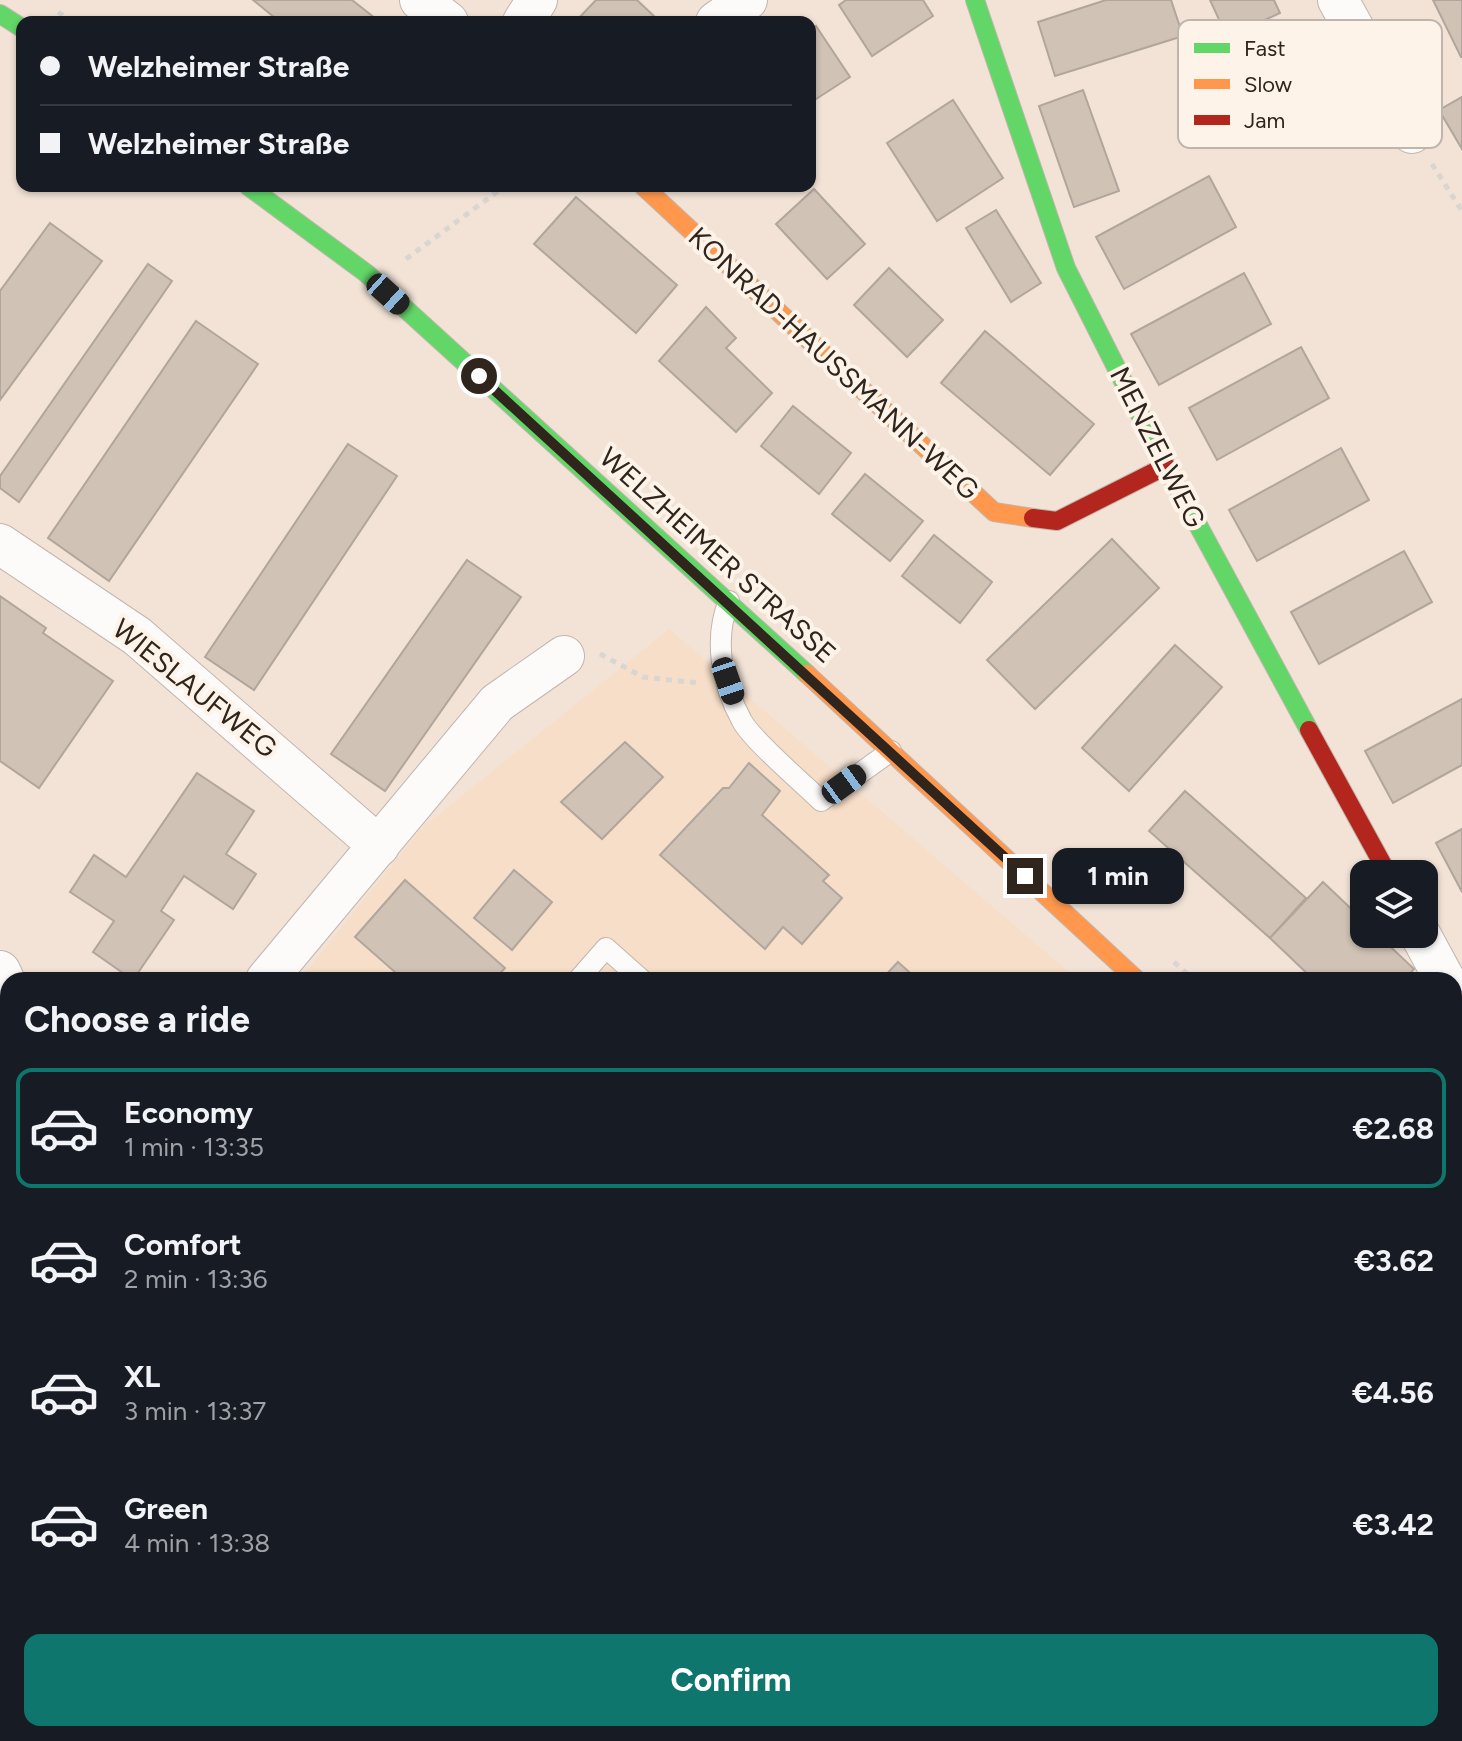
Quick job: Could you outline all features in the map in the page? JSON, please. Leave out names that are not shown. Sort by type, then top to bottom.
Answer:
[{"type":"street","points":[[420,0],[440,16]]},
{"type":"street","points":[[724,16],[747,0]]},
{"type":"street","name":"MENZELWEG","points":[[975,0],[1066,268],[1166,466],[1380,860]]},
{"type":"street","points":[[1338,0],[1349,20]]},
{"type":"street","name":"WELZHEIMER STRASSE","points":[[256,192],[366,273],[729,601],[1128,972]]},
{"type":"street","name":"KONRAD-HAUSSMANN-WEG","points":[[649,192],[994,512],[1057,521],[1166,466]]},
{"type":"street","name":"WIESLAUFWEG","points":[[0,544],[137,636],[379,846]]},
{"type":"street","points":[[273,972],[497,703],[564,656]]},
{"type":"street","points":[[1428,948],[1441,972]]},
{"type":"lane","points":[[729,601],[720,622],[720,658],[742,722],[821,801],[891,751]]},
{"type":"lane","points":[[585,972],[606,948],[633,972]]},
{"type":"path","points":[[1422,148],[1462,211]]},
{"type":"path","points":[[403,262],[497,192]]},
{"type":"path","points":[[564,656],[601,654],[643,677],[688,685],[728,681]]},
{"type":"shaded area","points":[[669,629],[1069,972],[305,972],[422,828]]},
{"type":"building","points":[[253,0],[352,0],[372,16],[273,16]]},
{"type":"building","points":[[596,0],[637,0],[654,16],[581,16]]},
{"type":"building","points":[[846,0],[923,0],[933,16],[872,56],[839,5]]},
{"type":"building","points":[[1106,0],[1171,0],[1178,21],[1178,38],[1055,76],[1038,22]]},
{"type":"building","points":[[1210,0],[1274,0],[1280,13],[1265,20],[1219,20]]},
{"type":"building","points":[[1433,0],[1462,0],[1462,57],[1461,57]]},
{"type":"building","points":[[816,26],[850,77],[816,99]]},
{"type":"building","points":[[1083,90],[1119,191],[1074,207],[1039,106]]},
{"type":"building","points":[[1462,97],[1462,149],[1442,115],[1442,108]]},
{"type":"building","points":[[953,100],[1003,178],[937,221],[887,143]]},
{"type":"building","points":[[1209,176],[1236,227],[1124,289],[1096,237]]},
{"type":"building","points":[[816,191],[865,244],[827,279],[776,224],[811,192]]},
{"type":"building","points":[[576,197],[677,285],[636,333],[534,244]]},
{"type":"building","points":[[996,210],[1041,283],[1011,302],[966,228]]},
{"type":"building","points":[[50,223],[102,261],[0,400],[0,291]]},
{"type":"building","points":[[148,264],[172,281],[19,502],[0,488],[0,476]]},
{"type":"building","points":[[889,268],[943,320],[907,357],[854,305]]},
{"type":"building","points":[[1244,273],[1271,324],[1159,385],[1131,334]]},
{"type":"building","points":[[706,307],[736,338],[726,348],[772,393],[736,432],[659,361]]},
{"type":"building","points":[[196,321],[258,364],[109,581],[48,538]]},
{"type":"building","points":[[985,331],[1094,424],[1050,475],[941,383]]},
{"type":"building","points":[[1301,347],[1329,398],[1217,460],[1189,408]]},
{"type":"building","points":[[793,406],[851,453],[819,494],[761,446]]},
{"type":"building","points":[[348,444],[397,476],[254,690],[205,657]]},
{"type":"building","points":[[1341,448],[1369,500],[1257,561],[1229,510]]},
{"type":"building","points":[[865,474],[923,521],[890,561],[832,514]]},
{"type":"building","points":[[934,535],[992,582],[960,623],[902,576]]},
{"type":"building","points":[[1112,539],[1159,588],[1035,709],[987,660]]},
{"type":"building","points":[[1404,551],[1432,602],[1319,664],[1291,612]]},
{"type":"building","points":[[467,560],[521,597],[385,791],[331,754]]},
{"type":"building","points":[[0,596],[46,628],[43,633],[113,681],[39,788],[0,761]]},
{"type":"building","points":[[1175,645],[1222,687],[1129,791],[1082,748]]},
{"type":"building","points":[[1462,699],[1462,765],[1393,803],[1365,751]]},
{"type":"building","points":[[625,742],[663,777],[602,839],[561,802]]},
{"type":"building","points":[[749,763],[780,791],[762,815],[829,875],[823,881],[842,898],[802,944],[783,927],[765,949],[660,855],[723,788],[729,788]]},
{"type":"building","points":[[197,773],[254,811],[226,854],[256,874],[233,909],[184,876],[161,911],[174,920],[138,972],[122,972],[93,952],[114,921],[70,892],[94,855],[126,877]]},
{"type":"building","points":[[1185,791],[1306,898],[1270,938],[1149,831]]},
{"type":"building","points":[[1462,829],[1462,892],[1436,843]]},
{"type":"building","points":[[514,870],[552,902],[512,950],[474,918]]},
{"type":"building","points":[[405,880],[505,968],[501,972],[395,972],[355,937]]},
{"type":"building","points":[[1323,882],[1350,908],[1350,948],[1392,948],[1414,969],[1411,972],[1306,972],[1270,938]]},
{"type":"building","points":[[898,962],[909,972],[889,972]]},
{"type":"traffic: fast","points":[[975,0],[1066,268],[1166,466],[1309,730]]},
{"type":"traffic: fast","points":[[0,14],[16,24]]},
{"type":"traffic: fast","points":[[256,192],[366,273],[807,674]]},
{"type":"traffic: slow","points":[[649,192],[994,512],[1033,518]]},
{"type":"traffic: slow","points":[[807,674],[1128,972]]},
{"type":"traffic: jam","points":[[1033,518],[1057,521],[1166,466]]},
{"type":"traffic: jam","points":[[1309,730],[1380,860]]},
{"type":"route","points":[[479,376],[729,601],[1025,876]]}]
